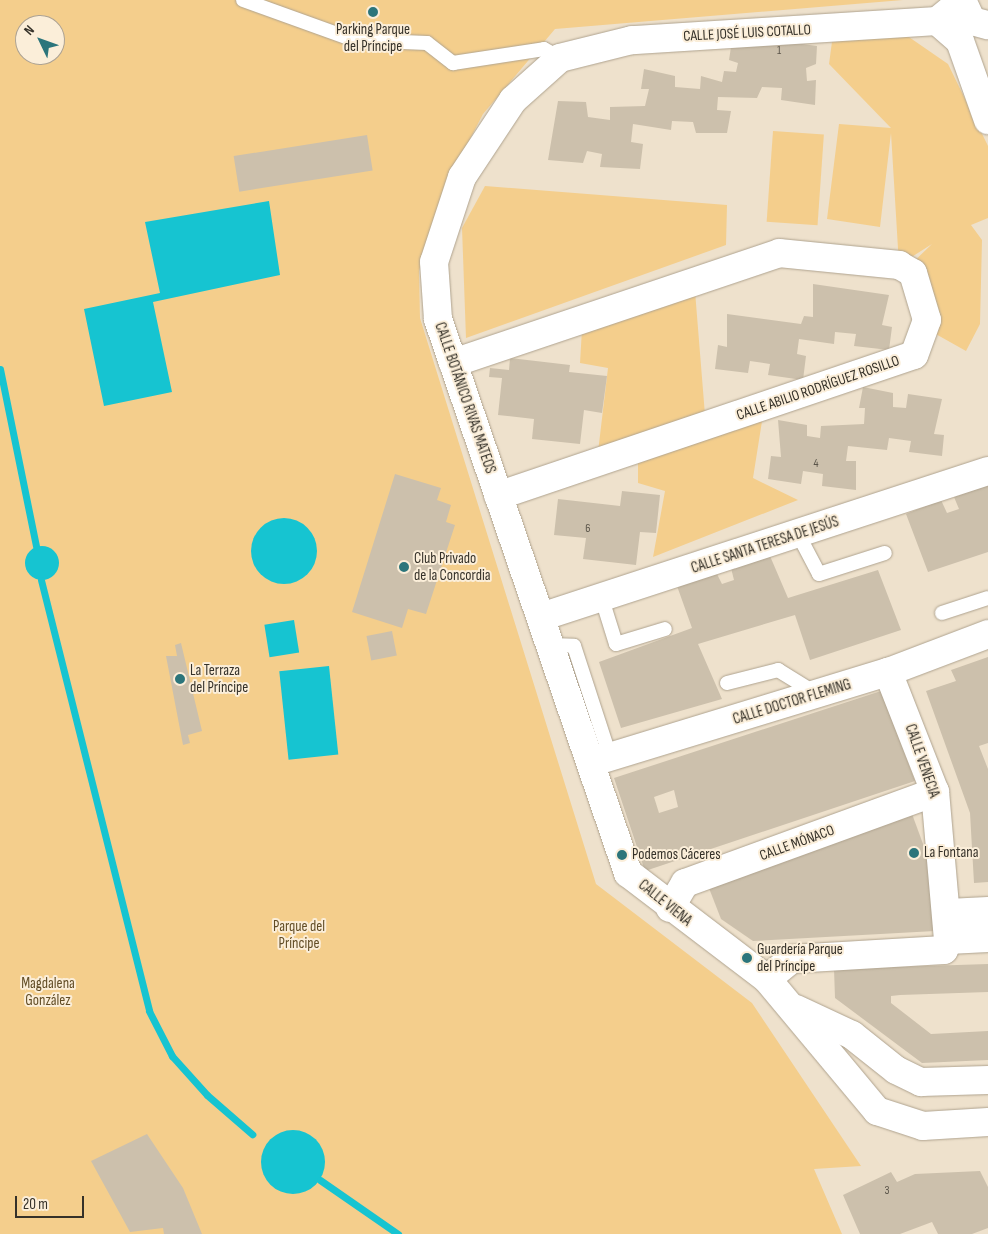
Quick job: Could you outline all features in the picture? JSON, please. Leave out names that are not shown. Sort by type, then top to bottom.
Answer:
[{"type":"street","points":[[988,25],[972,21],[962,0],[937,21],[956,36],[966,56],[988,120]]},
{"type":"street","name":"CALLE JOSÉ LUIS COTALLO","points":[[560,58],[632,40],[937,21]]},
{"type":"street","points":[[966,56],[976,35],[988,25]]},
{"type":"street","name":"CALLE BOTÁNICO RIVAS MATEOS","points":[[560,58],[514,100],[462,177],[434,262],[438,319],[551,645],[601,759]]},
{"type":"street","name":"CALLE ABILIO RODRÍGUEZ ROSILLO","points":[[453,363],[779,253],[899,265],[913,273],[927,320],[914,354],[498,496]]},
{"type":"street","name":"CALLE SANTA TERESA DE JESÚS","points":[[541,617],[602,599],[988,471]]},
{"type":"street","name":"CALLE DOCTOR FLEMING","points":[[601,759],[818,695],[888,672],[988,634]]},
{"type":"street","name":"CALLE VENECIA","points":[[888,672],[935,792],[948,926]]},
{"type":"street","name":"CALLE VIENA","points":[[601,759],[628,873],[670,908],[767,979],[792,1007],[836,1065],[890,1118],[923,1126],[988,1122]]},
{"type":"street","name":"CALLE MÓNACO","points":[[670,908],[685,883],[935,792]]},
{"type":"street","points":[[948,926],[988,911]]},
{"type":"street","points":[[948,926],[988,938]]},
{"type":"street","points":[[767,979],[792,959],[944,950],[948,926]]},
{"type":"street","name":"CALLE VIENA","points":[[792,1007],[852,1035],[896,1070],[921,1082],[988,1080]]},
{"type":"lane","points":[[243,0],[354,40],[427,43],[453,63],[544,49],[560,58]]},
{"type":"lane","points":[[798,534],[819,574],[885,553]]},
{"type":"lane","points":[[942,612],[988,598]]},
{"type":"lane","points":[[602,599],[616,644],[665,629]]},
{"type":"lane","points":[[727,683],[778,670],[818,695]]},
{"type":"green space","name":"Parque del Príncipe","points":[[0,0],[903,0],[555,29],[483,114],[444,189],[419,271],[420,318],[596,884],[752,1003],[861,1166],[814,1169],[842,1234],[0,1234]]},
{"type":"green space","points":[[890,24],[948,64],[988,146],[988,218],[971,225],[982,240],[980,324],[966,351],[925,328],[906,269],[932,244],[899,265],[891,133],[880,227],[827,219],[839,124],[891,128],[829,64],[834,27]]},
{"type":"green space","points":[[773,131],[824,135],[818,225],[767,222]]},
{"type":"green space","points":[[485,186],[727,205],[726,245],[466,338],[462,228]]},
{"type":"green space","points":[[695,291],[705,415],[598,452],[608,368],[580,363],[582,329]]},
{"type":"green space","points":[[763,415],[753,478],[798,500],[653,557],[665,491],[638,483],[638,462]]},
{"type":"water","points":[[269,201],[280,275],[153,302],[172,392],[104,406],[84,309],[160,293],[145,222]]},
{"type":"water","points":[[284,518],[297,521],[307,528],[314,538],[317,551],[314,564],[307,574],[297,581],[284,584],[271,581],[261,574],[254,564],[251,551],[254,538],[261,528],[271,521]]},
{"type":"water","points":[[42,546],[49,547],[54,551],[58,556],[58,570],[54,575],[49,579],[42,580],[35,579],[30,575],[26,570],[25,563],[26,556],[30,551],[35,547]]},
{"type":"water","points":[[294,620],[299,653],[270,657],[264,625]]},
{"type":"water","points":[[329,666],[338,755],[289,760],[279,671]]},
{"type":"water","points":[[287,1130],[299,1130],[316,1139],[323,1150],[325,1162],[323,1174],[316,1185],[299,1194],[287,1194],[275,1189],[266,1180],[261,1168],[261,1156],[266,1144],[275,1135]]},
{"type":"building","points":[[733,34],[817,46],[816,64],[806,68],[807,81],[816,80],[815,105],[781,100],[782,88],[762,87],[757,98],[718,97],[717,110],[731,111],[727,133],[696,133],[693,122],[672,121],[671,130],[633,124],[631,142],[643,144],[640,169],[600,167],[602,154],[587,151],[583,163],[548,160],[558,101],[586,102],[588,117],[610,120],[610,107],[645,106],[649,89],[641,89],[644,69],[675,76],[675,87],[700,89],[701,76],[722,82],[724,71],[736,72],[738,63],[729,60]]},
{"type":"building","points":[[367,135],[373,171],[239,192],[234,156]]},
{"type":"building","points":[[813,284],[889,295],[882,325],[892,327],[889,350],[854,346],[856,334],[835,332],[834,344],[799,339],[797,354],[806,356],[803,380],[768,375],[770,364],[750,361],[748,373],[715,369],[718,345],[727,347],[727,314],[801,324],[804,316],[813,317]]},
{"type":"building","points":[[510,358],[570,365],[569,372],[607,376],[602,413],[584,410],[580,444],[532,439],[534,419],[498,415],[502,378],[489,377],[490,368],[509,370]]},
{"type":"building","points":[[863,387],[893,393],[893,407],[906,408],[908,394],[942,399],[934,434],[944,435],[942,456],[909,452],[911,441],[889,438],[887,450],[848,446],[846,461],[856,461],[856,490],[822,486],[823,474],[803,471],[801,484],[768,479],[771,456],[781,457],[778,420],[807,425],[807,436],[820,438],[821,426],[864,424],[865,408],[859,408]]},
{"type":"building","name":"Club Privado de la Concordia","points":[[395,474],[441,488],[437,500],[451,505],[446,522],[455,525],[426,614],[408,609],[402,628],[352,612]]},
{"type":"building","points":[[988,485],[988,552],[928,572],[906,514],[941,500],[947,513],[959,509],[954,497]]},
{"type":"building","points":[[622,491],[660,495],[656,533],[640,532],[636,565],[583,559],[586,538],[554,535],[558,499],[620,506]]},
{"type":"building","points":[[770,556],[788,598],[878,570],[901,630],[810,660],[795,615],[698,644],[722,699],[621,728],[599,662],[692,628],[677,586],[717,574],[722,584],[734,580],[731,568]]},
{"type":"building","points":[[392,631],[397,656],[371,661],[366,636]]},
{"type":"building","name":"La Terraza del Príncipe","points":[[181,643],[202,731],[188,735],[190,743],[183,745],[166,656],[177,656],[175,645]]},
{"type":"building","points":[[988,657],[988,743],[979,746],[988,769],[988,882],[974,883],[970,813],[926,691],[956,681],[951,670]]},
{"type":"building","points":[[881,691],[915,781],[645,871],[614,778]],"holes":[[[674,790],[678,807],[659,813],[654,797]]]},
{"type":"building","points":[[912,814],[933,871],[935,931],[753,941],[721,919],[707,883]]},
{"type":"building","points":[[988,964],[988,992],[891,996],[891,1003],[931,1034],[988,1031],[988,1060],[922,1063],[835,998],[834,969]]},
{"type":"building","points":[[147,1134],[183,1188],[202,1234],[164,1234],[163,1228],[130,1232],[91,1161]]},
{"type":"building","points":[[980,1171],[988,1187],[988,1228],[972,1234],[938,1234],[932,1222],[900,1234],[860,1234],[843,1195],[891,1172],[897,1182],[915,1174]]},
{"type":"waterway","points":[[0,369],[36,546]]},
{"type":"waterway","points":[[41,580],[149,1011],[172,1056],[207,1095],[252,1134]]},
{"type":"waterway","points":[[320,1180],[398,1234]]},
{"type":"place","name":"Parking Parque del Príncipe","points":[[373,12]]},
{"type":"place","name":"Club Privado de la Concordia","points":[[404,567]]},
{"type":"place","name":"La Terraza del Príncipe","points":[[180,679]]},
{"type":"place","name":"La Fontana","points":[[914,853]]},
{"type":"place","name":"Podemos Cáceres","points":[[622,855]]},
{"type":"place","name":"Guardería Parque del Príncipe","points":[[747,958]]},
{"type":"park label","name":"Magdalena González","points":[[48,992]]}]
